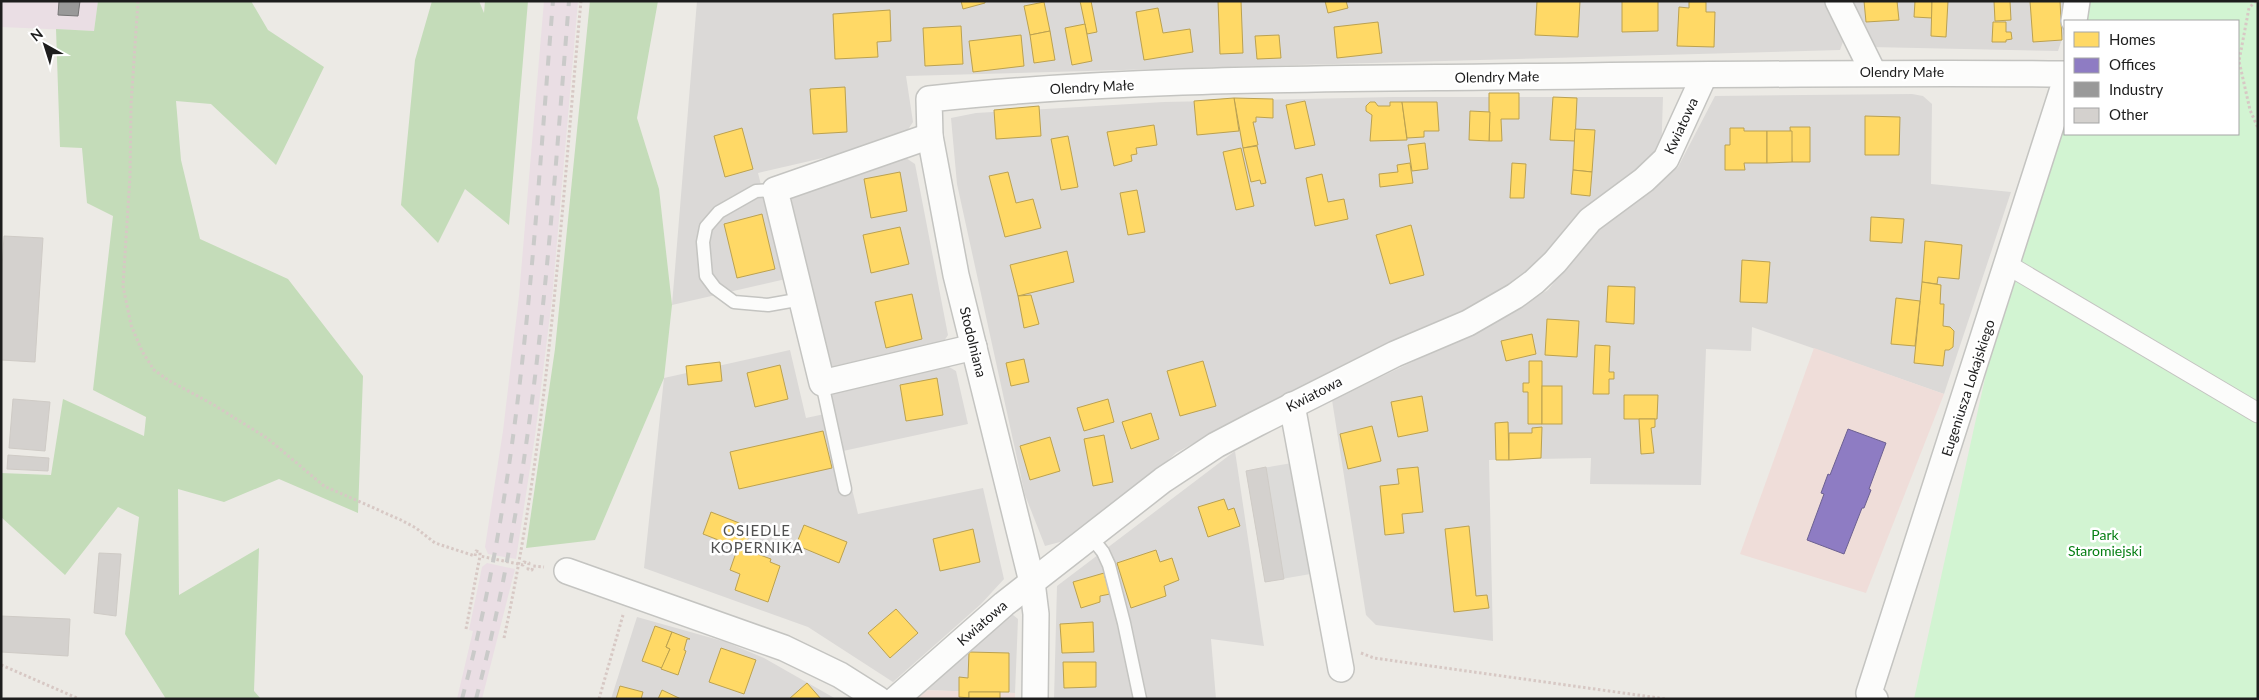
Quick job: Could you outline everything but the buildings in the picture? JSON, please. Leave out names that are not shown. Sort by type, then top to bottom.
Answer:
[{"type":"street","points":[[1838,1],[1873,72]]},
{"type":"street","points":[[2074,20],[2077,1]]},
{"type":"street","name":"Olendry Małe","points":[[929,99],[982,93],[1241,80],[1704,76],[1873,72],[2064,74]]},
{"type":"street","name":"Kwiatowa","points":[[896,699],[1004,604],[1163,480],[1190,462],[1292,405],[1395,354],[1468,323],[1507,301],[1534,282],[1590,220],[1644,180],[1666,159],[1704,76]]},
{"type":"street","name":"Eugeniusza Lokajskiego","points":[[1872,696],[2064,85]]},
{"type":"street","name":"Stodolniana","points":[[929,99],[930,136],[956,275],[1032,582],[1036,614],[1035,699]]},
{"type":"street","points":[[930,136],[775,190],[822,383],[974,347]]},
{"type":"street","points":[[2008,265],[2258,413]]},
{"type":"street","points":[[1292,405],[1341,670]]},
{"type":"street","points":[[567,571],[784,648],[840,675],[878,699]]},
{"type":"lane","points":[[775,190],[756,191],[719,212],[706,226],[703,242],[706,276],[715,288],[734,302],[768,306],[802,299]]},
{"type":"lane","points":[[822,383],[845,489]]},
{"type":"lane","points":[[1091,537],[1103,552],[1109,565],[1124,623],[1140,699]]},
{"type":"path","points":[[138,1],[130,105],[130,176],[123,286],[131,325],[150,364],[154,370],[168,380],[214,405],[267,438],[324,486],[401,520],[435,542],[475,556],[476,551],[480,552],[466,629]]},
{"type":"path","points":[[504,638],[520,564],[554,311],[580,1]]},
{"type":"path","points":[[2256,1],[2249,8],[2239,61],[2250,110],[2258,128]]},
{"type":"path","points":[[480,556],[524,565],[524,562],[529,563],[528,569],[532,570],[533,566],[567,571]]},
{"type":"path","points":[[599,699],[629,593]]},
{"type":"path","points":[[1335,642],[1374,658],[1666,699]]},
{"type":"path","points":[[1,665],[79,699]]},
{"type":"shaded area","points":[[1,1],[98,1],[94,31],[1,27]]},
{"type":"shaded area","points":[[544,1],[578,1],[552,299],[535,436],[516,559],[488,554],[485,547],[503,431],[519,296]]},
{"type":"shaded area","points":[[697,1],[1825,1],[1844,39],[1840,50],[906,76],[913,122],[901,140],[758,173],[765,201],[903,156],[915,164],[948,335],[940,347],[835,369],[823,362],[803,275],[672,305]]},
{"type":"shaded area","points":[[1849,1],[2068,1],[2066,20],[2064,20],[2064,33],[2058,51],[1871,47]]},
{"type":"shaded area","points":[[1912,94],[1923,96],[1932,104],[1931,184],[2011,192],[1944,394],[1752,327],[1751,351],[1706,349],[1701,485],[1590,484],[1591,458],[1489,460],[1493,641],[1376,625],[1366,615],[1332,400],[1486,327],[1548,290],[1599,226],[1678,167],[1715,96]]},
{"type":"shaded area","points":[[1393,97],[1663,97],[1661,158],[1599,197],[1551,254],[1474,311],[1232,422],[1176,453],[1130,494],[1071,539],[1045,546],[1025,495],[957,184],[951,118],[976,113],[1164,102]]},
{"type":"shaded area","points":[[1814,348],[1944,394],[1866,593],[1740,554]]},
{"type":"shaded area","points":[[790,350],[806,418],[834,412],[831,397],[839,386],[944,364],[956,371],[968,424],[843,451],[858,514],[983,488],[1004,579],[981,604],[893,682],[808,627],[644,568],[664,378]]},
{"type":"shaded area","points":[[1235,451],[1264,646],[1211,639],[1216,699],[1054,699],[1057,586]]},
{"type":"shaded area","points":[[1304,461],[1322,572],[1265,582],[1246,471]]},
{"type":"shaded area","points":[[487,563],[515,569],[482,699],[457,699],[473,631],[469,630],[482,567]]},
{"type":"shaded area","points":[[1010,615],[1018,619],[1015,693],[922,690]]},
{"type":"shaded area","points":[[637,617],[726,642],[764,658],[836,699],[611,699]]},
{"type":"shaded area","points":[[922,690],[1015,693],[1015,699],[916,699],[916,696]]},
{"type":"green space","points":[[98,1],[251,1],[268,30],[324,67],[276,165],[211,104],[176,101],[181,160],[200,239],[288,279],[363,376],[358,513],[279,479],[224,502],[178,489],[179,595],[259,548],[254,691],[261,699],[166,699],[125,634],[139,517],[118,507],[65,575],[1,517],[1,473],[51,475],[63,399],[144,436],[146,417],[93,390],[113,216],[87,203],[82,148],[60,147],[56,29],[94,31]]},
{"type":"green space","points":[[432,1],[479,1],[484,13],[485,1],[528,1],[509,225],[465,189],[438,243],[401,205],[415,60]]},
{"type":"green space","points":[[590,1],[658,1],[637,118],[659,189],[672,305],[664,378],[595,540],[526,548],[555,349]]},
{"type":"green space","name":"Park Staromiejski","points":[[2083,1],[2258,1],[2258,699],[1914,699],[2007,279],[2064,86],[2064,135],[2239,135],[2239,20],[2078,20]]},
{"type":"railway","points":[[462,699],[483,613],[513,440],[532,264],[553,1]]},
{"type":"railway","points":[[476,699],[513,527],[527,440],[547,264],[569,1]]},
{"type":"district","name":"OSIEDLE KOPERNIKA","points":[[757,540]]}]
